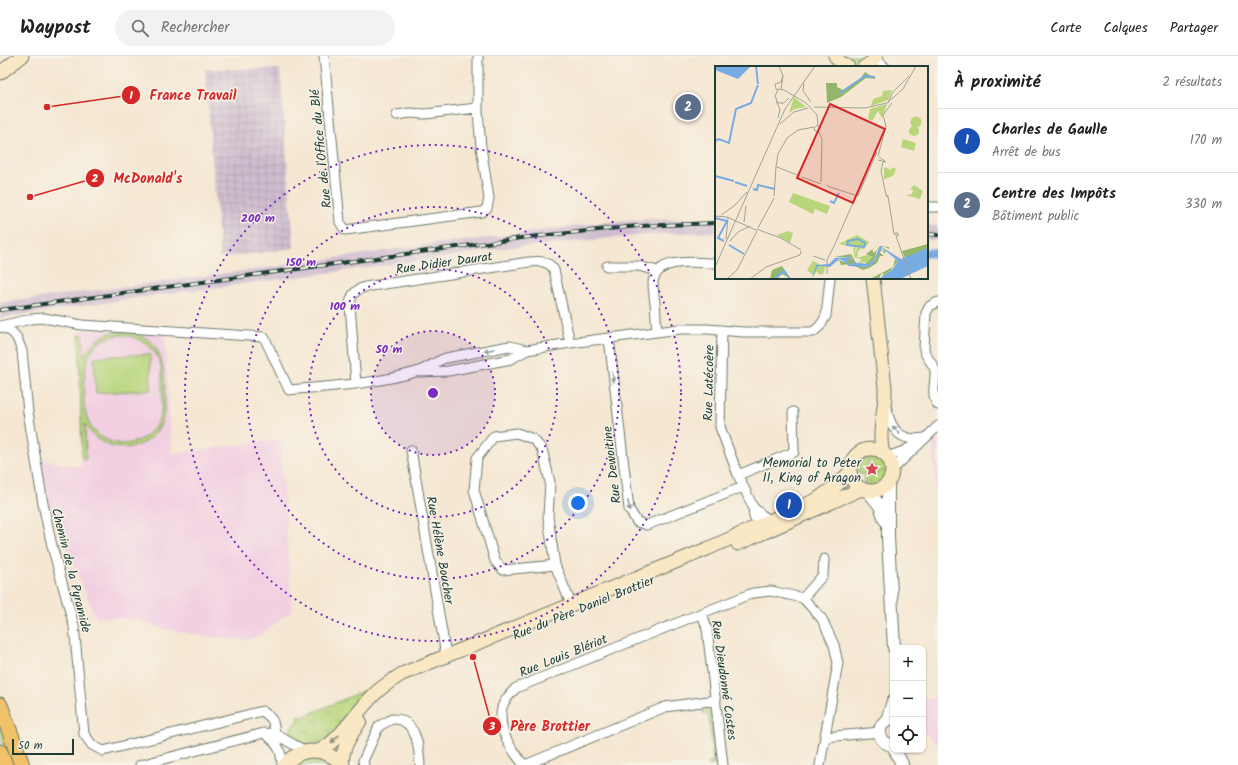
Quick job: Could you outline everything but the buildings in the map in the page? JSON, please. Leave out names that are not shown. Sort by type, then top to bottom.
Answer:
[{"type":"main road","points":[[0,73],[22,56]]},
{"type":"main road","points":[[873,279],[885,399],[880,446],[887,460],[891,475],[888,484],[878,490],[864,490],[853,482],[850,472],[851,465],[858,454],[864,451],[877,450],[887,460]]},
{"type":"main road","points":[[864,451],[874,432],[878,420],[882,400],[883,381]]},
{"type":"main road","name":"Rue du Père Daniel Brottier","points":[[342,765],[346,743],[362,716],[384,694],[406,680],[816,500],[837,485],[850,472]]},
{"type":"main road","name":"Rue du Père Daniel Brottier","points":[[284,765],[298,754],[324,749],[338,736],[379,689],[402,674],[707,549],[763,523],[864,490]]},
{"type":"main road","points":[[0,705],[22,765]]},
{"type":"main road","points":[[0,752],[5,765]]},
{"type":"main road","points":[[312,752],[326,753],[342,765]]},
{"type":"street","name":"Rue de l'Office du Blé","points":[[324,56],[340,222],[345,230],[482,212],[487,208],[489,198],[477,108]]},
{"type":"street","points":[[397,115],[410,113],[425,114],[477,108],[478,56]]},
{"type":"street","name":"Rue Didier Daurat","points":[[356,384],[350,305],[351,299],[355,292],[365,287],[529,262],[545,262],[552,266],[554,270],[570,343]]},
{"type":"street","points":[[657,332],[653,284],[658,270],[677,263],[715,263]]},
{"type":"street","points":[[607,266],[638,266],[658,270]]},
{"type":"street","points":[[722,330],[743,332],[813,332],[820,326],[826,316],[830,279]]},
{"type":"street","points":[[938,302],[930,306],[926,313],[924,349],[925,354],[934,370],[933,396],[938,405]]},
{"type":"street","name":"Rue Latécoère","points":[[0,326],[31,319],[44,318],[82,325],[264,337],[289,390],[356,384],[417,372],[448,371],[515,358],[527,350]]},
{"type":"street","name":"Chemin de la Pyramide","points":[[0,326],[10,330],[14,334],[22,351],[28,412],[43,504],[52,546],[77,641],[84,734],[92,744],[103,751],[262,711],[271,716],[276,734]]},
{"type":"street","name":"Rue Latécoère","points":[[417,372],[439,360],[446,358],[510,346],[527,350],[680,329],[722,330],[720,427],[743,487],[763,523]]},
{"type":"street","name":"Rue Dewoitine","points":[[609,338],[629,509],[637,522],[647,525],[743,487]]},
{"type":"street","points":[[885,399],[888,418],[893,428],[898,433],[909,439],[916,440],[925,438]]},
{"type":"street","points":[[738,475],[794,452],[793,412]]},
{"type":"street","points":[[887,460],[925,438],[938,426]]},
{"type":"street","points":[[554,564],[503,570],[495,561],[480,515],[474,490],[477,458],[494,436],[517,433],[532,440],[542,449],[550,482],[548,517],[554,564],[571,604]]},
{"type":"street","points":[[887,460],[925,438]]},
{"type":"street","name":"Rue Hélène Boucher","points":[[411,450],[446,655]]},
{"type":"street","points":[[888,484],[888,537],[894,645]]},
{"type":"street","points":[[864,490],[876,500],[883,513],[888,537]]},
{"type":"street","name":"Rue Latécoère","points":[[753,507],[762,515],[763,523]]},
{"type":"street","points":[[820,765],[838,663],[834,645],[822,619],[803,598],[823,575],[824,559]]},
{"type":"street","name":"Rue Dieudonné Costes","points":[[723,765],[708,629],[702,613],[753,593],[771,591],[803,598]]},
{"type":"street","name":"Rue Louis Blériot","points":[[524,765],[512,750],[502,727],[502,708],[507,698],[516,688],[702,613]]},
{"type":"street","points":[[524,765],[665,707],[716,700]]},
{"type":"street","points":[[364,765],[363,761],[379,726],[392,719],[402,721],[410,727],[419,745],[420,765]]},
{"type":"street","points":[[890,719],[880,727],[882,739],[890,745]]},
{"type":"street","points":[[825,737],[880,732]]},
{"type":"street","points":[[264,733],[272,738],[278,746],[284,765]]},
{"type":"street","points":[[140,765],[264,733],[276,734],[312,752]]},
{"type":"street","points":[[897,753],[902,765]]},
{"type":"street","points":[[902,765],[904,753]]},
{"type":"shaded area","points":[[205,69],[280,69],[294,248],[220,258]]},
{"type":"shaded area","points":[[645,219],[715,220],[715,232],[657,234],[504,248],[0,318],[0,303],[266,268],[447,242],[606,222]]},
{"type":"shaded area","points":[[928,225],[938,226],[938,240],[928,240]]},
{"type":"shaded area","points":[[79,330],[165,331],[171,454],[280,439],[292,611],[259,636],[247,640],[206,637],[164,629],[131,619],[96,619],[53,512],[50,513],[39,459],[82,467]]},
{"type":"shaded area","points":[[938,439],[938,530],[933,444]]},
{"type":"shaded area","points":[[938,696],[938,745],[926,734],[926,700]]},
{"type":"green space","points":[[842,56],[869,56],[859,63],[856,63],[849,61]]},
{"type":"green space","points":[[119,331],[134,333],[151,342],[156,349],[160,357],[164,374],[165,407],[163,416],[158,429],[153,436],[139,445],[123,448],[106,444],[99,440],[85,424],[86,459],[82,459],[79,335],[83,335],[84,357],[94,343],[107,334]],"holes":[[[119,335],[133,337],[146,344],[156,354],[159,360],[162,378],[162,409],[159,420],[151,432],[145,437],[131,443],[124,444],[104,439],[90,425],[85,409],[84,382],[86,363],[93,348],[108,338]]]},
{"type":"green space","points":[[150,354],[151,390],[96,393],[94,357]]},
{"type":"green space","points":[[870,457],[878,459],[886,468],[886,475],[883,480],[879,484],[872,486],[864,484],[864,477],[870,474],[875,474],[876,471],[874,467],[870,467],[868,472],[864,475],[857,473],[860,462]]},
{"type":"green space","points":[[379,684],[344,725],[329,739],[315,745],[308,745],[296,740],[292,736],[291,731],[293,725],[299,720],[298,715],[303,717]]},
{"type":"green space","points":[[702,709],[708,710],[712,715],[717,765],[708,765],[708,762],[713,763],[709,715],[703,713]]},
{"type":"green space","points":[[0,720],[16,765],[10,765],[0,737]]},
{"type":"green space","points":[[313,757],[325,760],[332,765],[293,765],[301,760]]},
{"type":"waterway","points":[[928,253],[938,253]]},
{"type":"railway","points":[[0,310],[529,237],[638,226],[715,223]]},
{"type":"railway","points":[[928,234],[938,235]]},
{"type":"place","name":"France Travail","points":[[47,107]]},
{"type":"place","name":"Centre des Impôts","points":[[688,107]]},
{"type":"place","name":"McDonald's","points":[[30,197]]},
{"type":"place","name":"Memorial to Peter II, King of Aragon","points":[[872,469]]},
{"type":"place","name":"Charles de Gaulle","points":[[789,505]]},
{"type":"place","name":"Père Brottier","points":[[473,657]]}]
